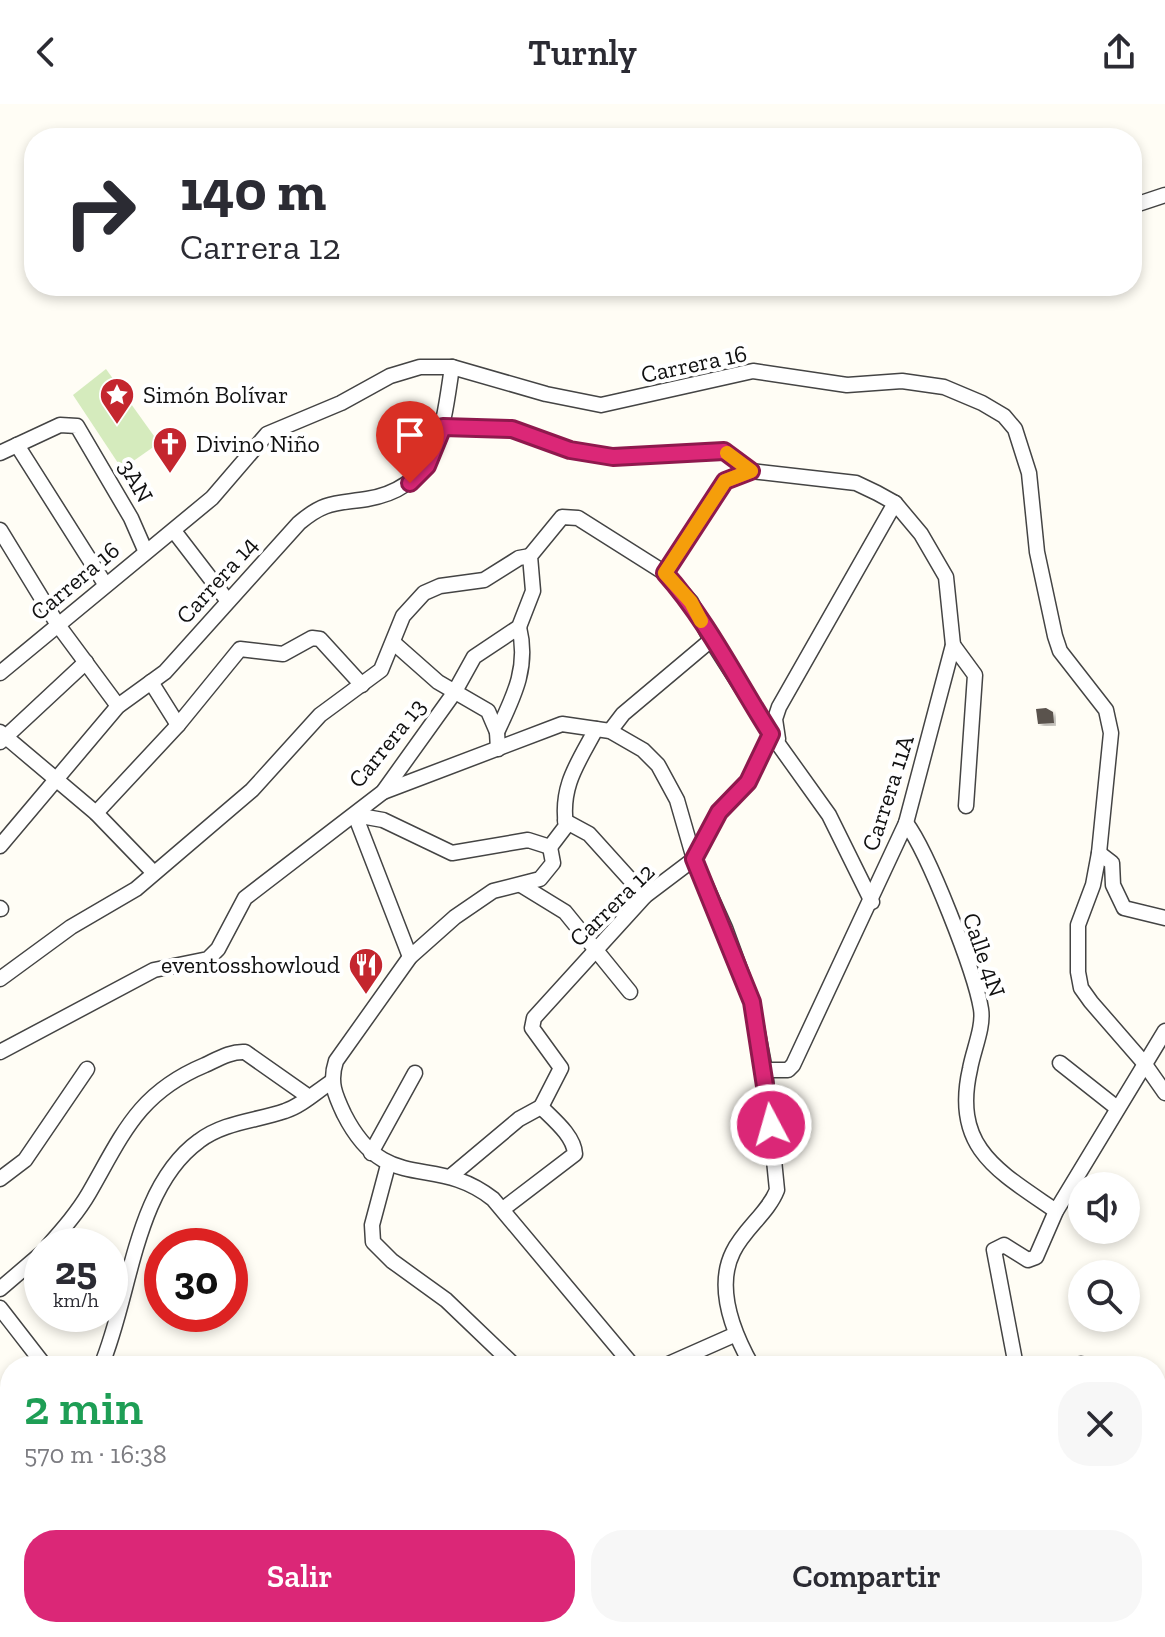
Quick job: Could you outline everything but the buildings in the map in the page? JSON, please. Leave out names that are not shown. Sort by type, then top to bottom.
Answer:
[{"type":"street","points":[[1142,203],[1165,195]]},
{"type":"street","name":"Carrera 16","points":[[3,664],[58,625],[145,550],[174,531],[212,498],[267,434],[341,403],[390,376],[420,367],[452,367],[546,394],[601,405],[753,371],[847,385],[902,381],[944,387],[1004,416],[1023,445],[1037,552],[1055,636],[1060,651],[1106,710],[1111,733],[1099,853],[1093,885],[1078,925],[1076,949],[1081,988],[1165,1093]]},
{"type":"street","name":"Carrera 14","points":[[0,846],[118,706],[173,664],[227,600],[319,507],[339,500],[369,498],[410,483],[427,466],[443,427],[452,367]]},
{"type":"street","name":"3AN","points":[[0,453],[60,425],[77,426],[131,518],[145,550]]},
{"type":"street","points":[[443,427],[512,429],[570,450],[613,457],[724,451],[751,471]]},
{"type":"street","points":[[17,445],[105,584]]},
{"type":"street","points":[[665,573],[725,481],[751,471],[856,483],[895,503]]},
{"type":"street","name":"Carrera 11A","points":[[765,1070],[788,1070],[793,1065],[872,902],[906,823],[953,645],[946,577],[921,534],[895,503]]},
{"type":"street","name":"Carrera 12","points":[[541,1107],[561,1068],[532,1028],[534,1018],[645,896],[694,859],[719,812],[748,782],[775,738],[775,719],[779,707],[895,503]]},
{"type":"street","points":[[497,732],[518,687],[523,665],[519,627],[533,591],[530,556],[553,525],[570,516],[665,573],[691,602],[711,640],[829,815],[872,902]]},
{"type":"street","points":[[0,530],[58,625],[118,706]]},
{"type":"street","points":[[174,531],[227,600]]},
{"type":"street","points":[[0,979],[71,927],[136,889],[252,790],[320,715],[381,670],[395,644],[395,631],[403,616],[424,593],[440,586],[484,580],[519,558],[530,556]]},
{"type":"street","name":"Carrera 13","points":[[0,1052],[154,970],[208,959],[218,949],[245,898],[383,792],[454,693],[477,653],[519,627]]},
{"type":"street","points":[[96,813],[244,648],[283,654],[312,638],[320,639],[362,685]]},
{"type":"street","points":[[550,847],[560,837],[565,821],[565,790],[603,730],[711,640]]},
{"type":"street","points":[[395,644],[454,693],[488,711],[497,732],[498,749]]},
{"type":"street","points":[[953,645],[975,675],[966,806]]},
{"type":"street","points":[[86,662],[2,737],[96,813],[153,872]]},
{"type":"street","points":[[151,682],[178,725]]},
{"type":"street","points":[[383,792],[562,724],[603,730],[643,750],[658,765],[677,800],[694,859],[752,1002],[765,1070],[777,1190],[733,1252],[727,1292],[734,1335],[746,1356]]},
{"type":"street","points":[[355,815],[383,820],[452,853],[528,840],[550,847]]},
{"type":"street","points":[[355,815],[410,957]]},
{"type":"street","points":[[565,821],[589,834],[645,896]]},
{"type":"street","name":"Calle 4N","points":[[906,823],[955,932],[981,1009],[964,1093],[966,1121],[987,1158],[1056,1211]]},
{"type":"street","points":[[550,847],[553,863],[540,879],[484,896],[410,957],[336,1061],[331,1082],[354,1133],[371,1153],[388,1165],[451,1176],[478,1187],[503,1209],[623,1356]]},
{"type":"street","points":[[1099,853],[1112,863],[1113,885],[1124,908],[1165,918]]},
{"type":"street","points":[[521,885],[565,912],[630,992]]},
{"type":"street","points":[[1014,1356],[992,1254],[1001,1245],[1027,1259],[1034,1258],[1056,1211],[1165,1031]]},
{"type":"street","points":[[62,1228],[89,1193],[111,1149],[139,1108],[180,1075],[230,1054],[245,1052],[309,1097]]},
{"type":"street","points":[[1060,1063],[1117,1108]]},
{"type":"street","points":[[0,1179],[25,1160],[87,1069]]},
{"type":"street","points":[[371,1153],[415,1073]]},
{"type":"street","points":[[104,1356],[150,1209],[170,1169],[199,1140],[235,1123],[283,1112],[331,1082]]},
{"type":"street","points":[[451,1176],[519,1119],[541,1107],[561,1127],[573,1144],[575,1154],[503,1209]]},
{"type":"street","points":[[388,1165],[372,1225],[373,1242],[392,1261],[446,1300],[505,1356]]},
{"type":"street","points":[[0,1289],[24,1268]]},
{"type":"street","points":[[0,1308],[37,1356]]},
{"type":"street","points":[[687,1356],[734,1335]]},
{"type":"green space","points":[[106,369],[159,443],[122,469],[73,395]]},
{"type":"slow traffic","points":[[701,621],[691,602],[665,573],[725,481],[733,475],[751,471],[727,453]]},
{"type":"place","name":"Simón Bolívar","points":[[117,426]]},
{"type":"place","name":"Divino Niño","points":[[170,475]]},
{"type":"place","name":"eventosshowloud","points":[[366,996]]},
{"type":"route","points":[[410,483],[427,466],[443,427],[512,429],[570,450],[613,457],[724,451],[751,471],[733,475],[725,481],[665,573],[691,602],[711,640],[771,734],[748,782],[723,806],[701,840],[694,859],[725,928],[752,1002],[765,1070],[771,1125]]}]
